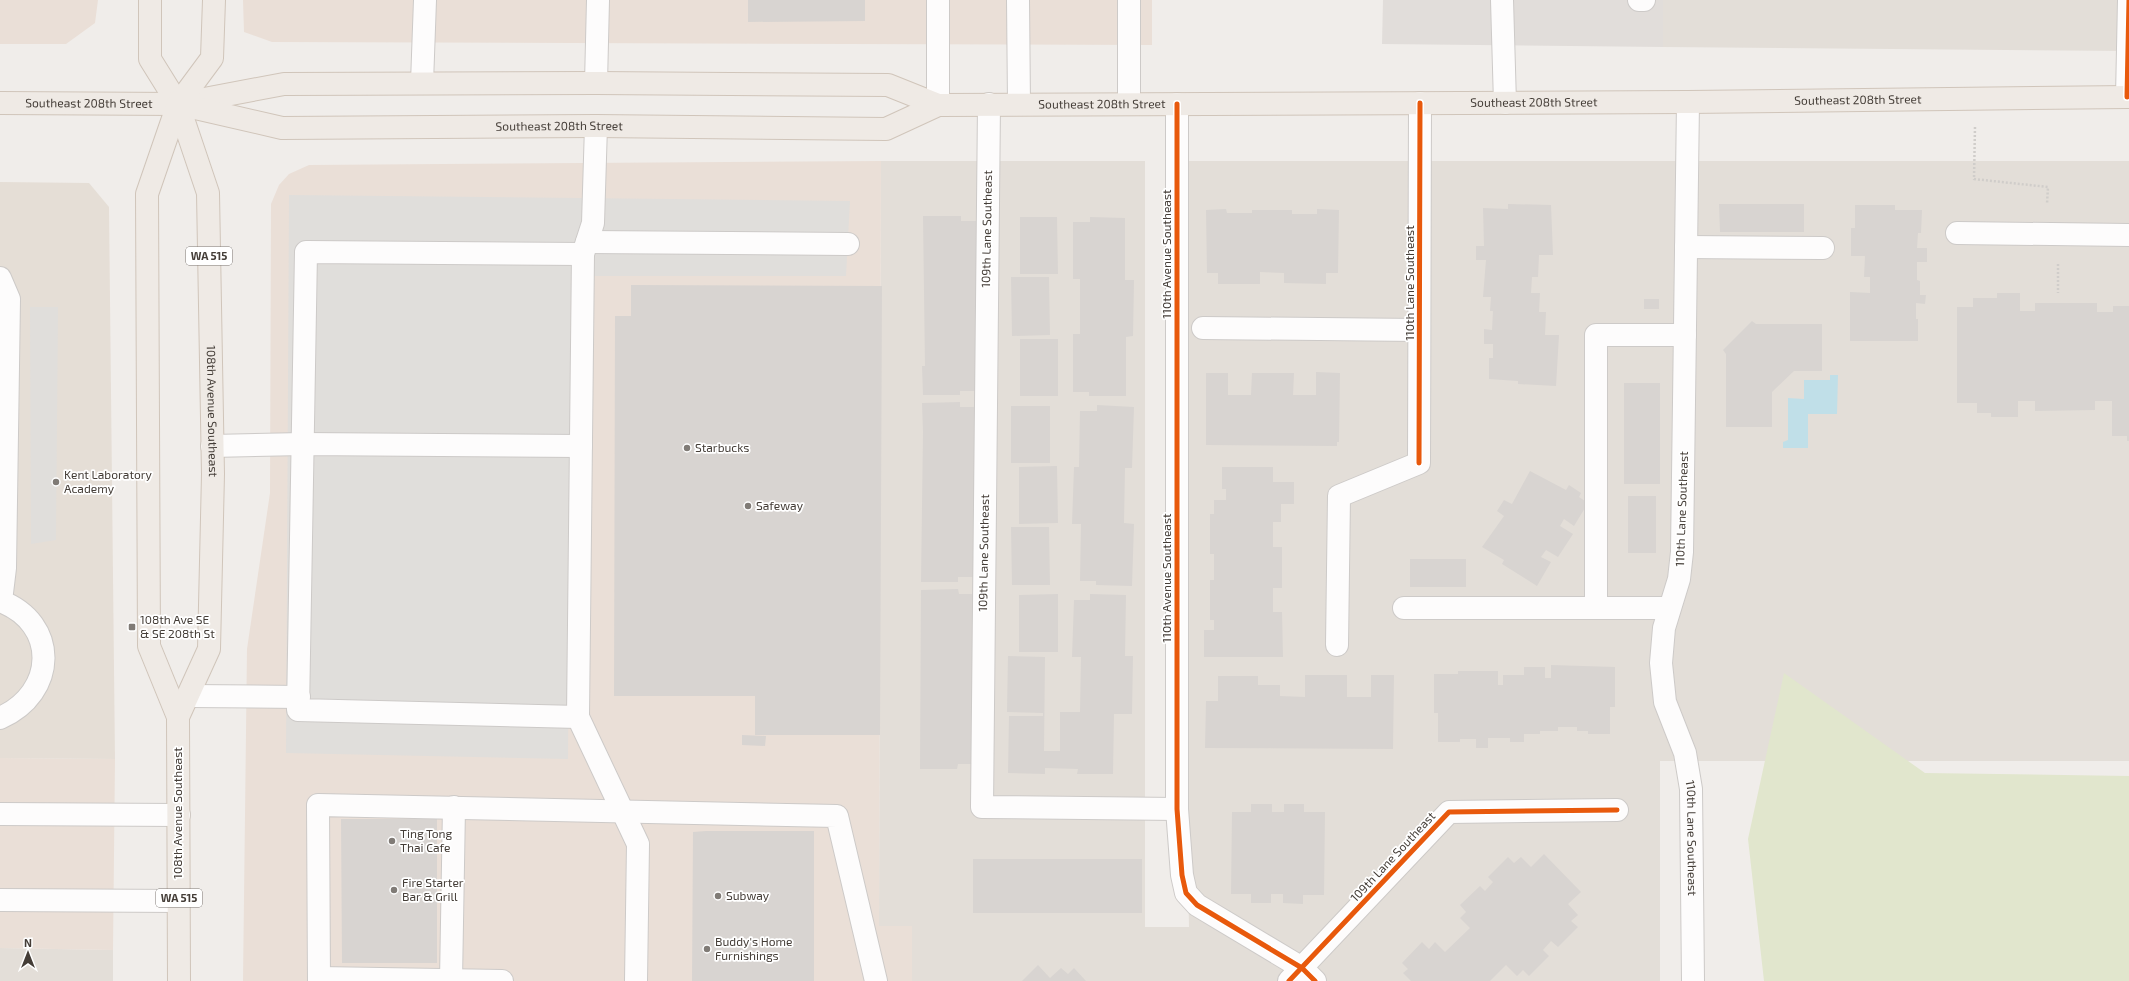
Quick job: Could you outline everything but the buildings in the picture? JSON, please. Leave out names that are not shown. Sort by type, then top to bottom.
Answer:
[{"type":"main road","name":"108th Avenue Southeast","points":[[150,0],[150,59],[178,104],[208,193],[212,446],[209,649],[189,696],[178,717]]},
{"type":"main road","name":"108th Avenue Southeast","points":[[179,981],[178,717],[149,646],[147,194],[178,104],[212,58],[214,0]]},
{"type":"main road","name":"Southeast 208th Street","points":[[0,103],[178,104],[284,84],[596,83],[888,85],[938,105],[1688,102],[2128,97]]},
{"type":"main road","name":"Southeast 208th Street","points":[[178,104],[282,128],[596,126],[886,129],[938,105]]},
{"type":"street","points":[[422,84],[425,0]]},
{"type":"street","points":[[596,83],[598,0]]},
{"type":"street","points":[[938,0],[938,105]]},
{"type":"street","points":[[1018,0],[1018,104]]},
{"type":"street","points":[[1129,0],[1129,104]]},
{"type":"street","points":[[1502,0],[1505,103]]},
{"type":"street","points":[[1639,0],[1644,0]]},
{"type":"street","points":[[2128,97],[2129,0]]},
{"type":"street","name":"110th Lane Southeast","points":[[1688,102],[1682,552],[1679,579],[1669,608],[1662,642],[1662,673],[1665,702],[1685,753],[1692,789],[1693,981]]},
{"type":"street","name":"110th Lane Southeast","points":[[1337,645],[1339,496],[1419,463],[1420,103]]},
{"type":"street","name":"109th Lane Southeast","points":[[988,104],[982,807],[1177,809]]},
{"type":"street","name":"110th Avenue Southeast","points":[[1177,104],[1177,809],[1180,867],[1189,898],[1302,977]]},
{"type":"street","points":[[596,126],[593,224],[585,248],[578,717],[624,811],[638,844],[636,981]]},
{"type":"street","points":[[1957,233],[2129,235]]},
{"type":"street","points":[[578,717],[298,710],[306,252],[848,244]]},
{"type":"street","points":[[1686,247],[1823,248]]},
{"type":"street","points":[[0,278],[9,299],[5,568],[1,601],[17,609],[30,620],[38,635],[43,652],[43,670],[38,686],[28,700],[19,708],[0,718]]},
{"type":"street","points":[[1203,328],[1419,330]]},
{"type":"street","points":[[1596,608],[1596,335],[1685,335]]},
{"type":"street","points":[[212,446],[303,444],[581,446]]},
{"type":"street","points":[[1404,608],[1669,608]]},
{"type":"street","points":[[189,696],[299,697]]},
{"type":"street","points":[[502,981],[319,980],[318,805],[837,816],[876,981]]},
{"type":"street","points":[[451,980],[454,807]]},
{"type":"street","name":"109th Lane Southeast","points":[[1302,977],[1449,812],[1617,810]]},
{"type":"street","points":[[0,814],[179,815]]},
{"type":"street","points":[[0,900],[179,901]]},
{"type":"path","points":[[1976,99],[1974,179],[2048,187],[2047,220],[2058,259],[2058,293]]},
{"type":"shaded area","points":[[0,0],[98,0],[95,23],[66,44],[0,44]]},
{"type":"shaded area","points":[[243,0],[1152,0],[1152,45],[272,42],[244,32]]},
{"type":"shaded area","points":[[1383,0],[1663,0],[1663,47],[1382,44]]},
{"type":"shaded area","points":[[1663,0],[2129,0],[2129,51],[1663,47]]},
{"type":"shaded area","points":[[881,161],[1145,161],[1145,927],[1189,927],[1186,761],[1186,161],[2129,161],[2129,761],[1660,761],[1660,981],[912,981],[912,927],[879,926]]},
{"type":"shaded area","points":[[881,161],[879,926],[912,926],[912,981],[243,981],[247,649],[270,493],[271,204],[279,185],[289,174],[309,165]]},
{"type":"shaded area","name":"Kent Laboratory Academy","points":[[0,182],[89,183],[109,207],[115,759],[0,758]]},
{"type":"shaded area","points":[[289,195],[850,201],[846,276],[571,276],[568,759],[286,753]]},
{"type":"shaded area","points":[[30,307],[58,307],[56,540],[31,544]]},
{"type":"shaded area","points":[[0,758],[115,759],[113,950],[0,948]]},
{"type":"shaded area","points":[[0,948],[113,950],[113,981],[0,981]]},
{"type":"green space","points":[[1784,673],[1925,773],[2129,776],[2129,981],[1764,981],[1748,839]]},
{"type":"water","points":[[1830,375],[1838,375],[1837,414],[1808,414],[1808,448],[1783,448],[1783,442],[1788,440],[1788,398],[1804,399],[1804,380],[1830,380]]},
{"type":"cycle path","points":[[2127,97],[2129,0]]},
{"type":"cycle path","points":[[1419,463],[1420,103]]},
{"type":"cycle path","points":[[1177,104],[1177,809],[1182,875],[1186,893],[1197,905],[1302,968],[1315,981]]},
{"type":"cycle path","points":[[1289,981],[1449,812],[1617,810]]},
{"type":"place","name":"Starbucks","points":[[687,448]]},
{"type":"place","name":"Kent Laboratory Academy","points":[[56,482]]},
{"type":"place","name":"Safeway","points":[[748,506]]},
{"type":"place","name":"108th Ave SE & SE 208th St","points":[[132,627]]},
{"type":"place","name":"Ting Tong Thai Cafe","points":[[392,841]]},
{"type":"place","name":"Fire Starter Bar & Grill","points":[[394,890]]},
{"type":"place","name":"Subway","points":[[718,896]]},
{"type":"place","name":"Buddy's Home Furnishings","points":[[707,949]]}]
